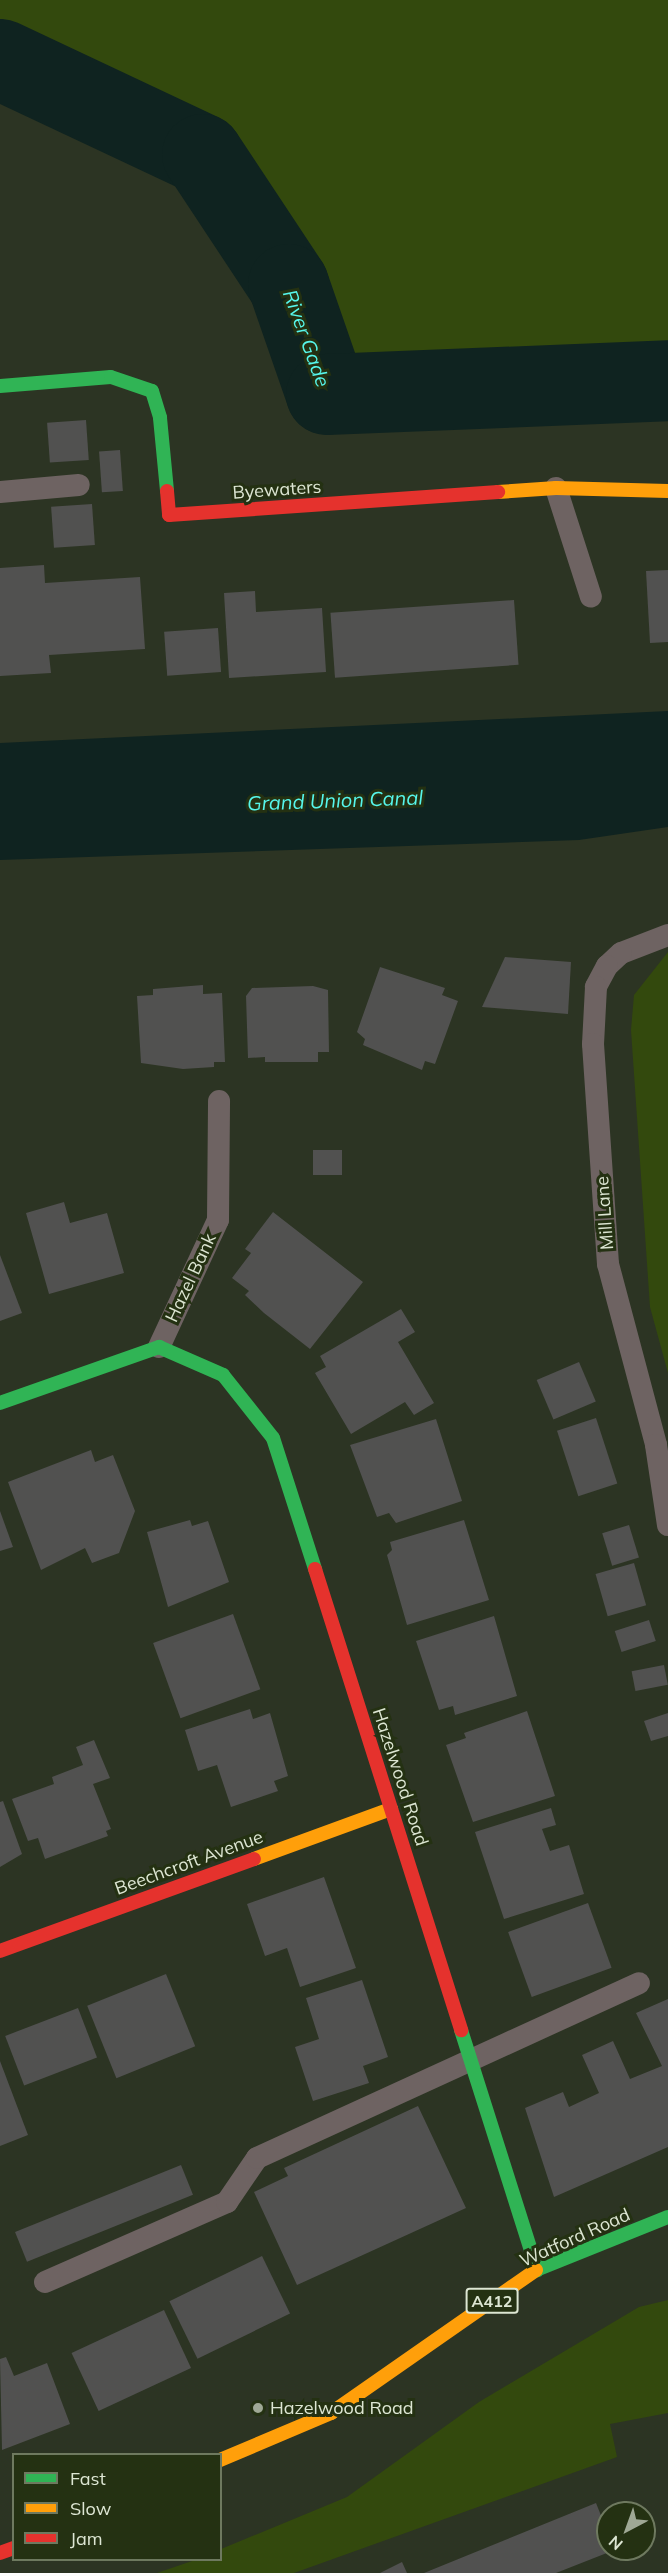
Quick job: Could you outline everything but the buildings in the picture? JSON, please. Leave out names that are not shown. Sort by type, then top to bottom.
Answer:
[{"type":"street","name":"Byewaters","points":[[0,386],[111,377],[133,381],[152,391],[160,418],[169,515],[556,488],[668,491]]},
{"type":"street","points":[[0,1403],[159,1347]]},
{"type":"street","name":"Hazelwood Road","points":[[159,1347],[223,1375],[273,1438],[537,2270]]},
{"type":"street","name":"Beechcroft Avenue","points":[[0,1951],[391,1809]]},
{"type":"street","name":"Watford Road","points":[[222,2459],[331,2413],[537,2270],[668,2217]]},
{"type":"lane","points":[[0,492],[79,485]]},
{"type":"lane","points":[[556,488],[591,597]]},
{"type":"lane","name":"Mill Lane","points":[[668,935],[621,953],[607,966],[596,987],[593,1044],[608,1264],[656,1445],[668,1525]]},
{"type":"lane","name":"Hazel Bank","points":[[159,1347],[218,1220],[219,1101]]},
{"type":"lane","points":[[45,2282],[227,2202],[257,2158],[639,1983]]},
{"type":"green space","points":[[0,0],[668,0],[668,380],[326,394],[288,284],[202,154],[0,59]]},
{"type":"green space","points":[[668,952],[668,1373],[650,1307],[631,1030],[634,995]]},
{"type":"green space","points":[[668,2300],[668,2413],[610,2424],[617,2457],[294,2573],[157,2573],[192,2561],[222,2561],[222,2549],[347,2497],[479,2402],[639,2307]]},
{"type":"water","name":"Grand Union Canal","points":[[668,711],[668,827],[579,840],[0,860],[0,743]]},
{"type":"waterway","name":"River Gade","points":[[0,59],[202,154],[288,284],[326,394],[668,380]]},
{"type":"traffic: fast","points":[[0,386],[111,377],[152,391],[160,418],[167,491]]},
{"type":"traffic: fast","points":[[0,1403],[159,1347],[223,1375],[273,1438],[315,1569]]},
{"type":"traffic: fast","points":[[461,2030],[537,2270]]},
{"type":"traffic: fast","points":[[536,2270],[668,2217]]},
{"type":"traffic: slow","points":[[498,492],[556,488],[668,491]]},
{"type":"traffic: slow","points":[[254,1859],[391,1809]]},
{"type":"traffic: slow","points":[[222,2459],[331,2413],[536,2270]]},
{"type":"traffic: jam","points":[[167,491],[169,515],[498,492]]},
{"type":"traffic: jam","points":[[315,1569],[461,2030]]},
{"type":"traffic: jam","points":[[0,1951],[254,1859]]},
{"type":"traffic: jam","points":[[0,2553],[12,2549]]},
{"type":"place","name":"Hazelwood Road","points":[[258,2408]]}]
